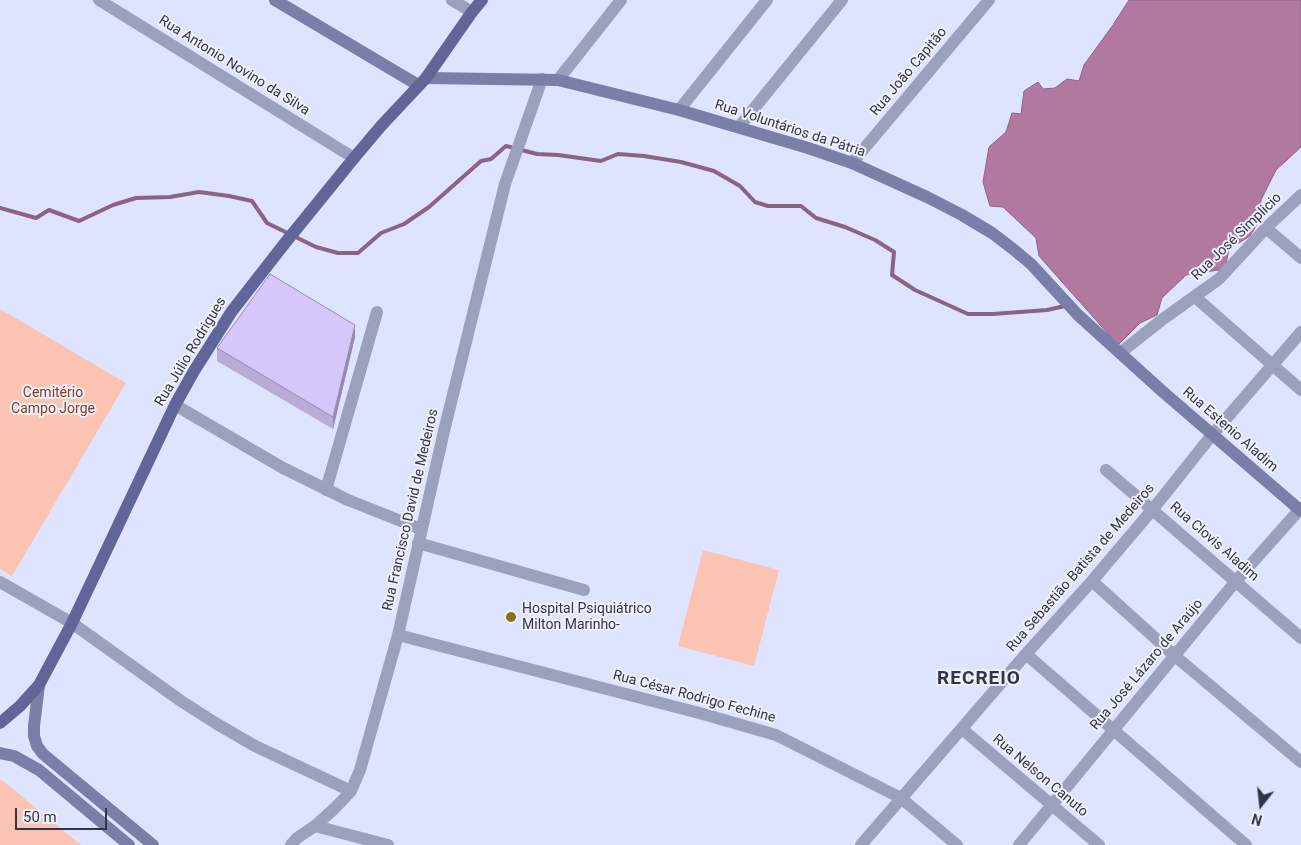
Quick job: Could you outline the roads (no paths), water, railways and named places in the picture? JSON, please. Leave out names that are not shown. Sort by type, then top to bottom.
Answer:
[{"type":"main road","name":"Rua Júlio Rodrigues","points":[[0,723],[20,706],[39,685],[72,623],[175,405],[232,311],[354,158],[422,82],[482,0]]},
{"type":"street","name":"Rua Antonio Novino da Silva","points":[[99,0],[354,158]]},
{"type":"street","points":[[275,0],[422,82]]},
{"type":"street","points":[[452,0],[472,12]]},
{"type":"street","points":[[558,80],[621,0]]},
{"type":"street","points":[[678,110],[767,0]]},
{"type":"street","points":[[739,127],[842,0]]},
{"type":"street","name":"Rua João Capitão","points":[[852,163],[989,0]]},
{"type":"street","name":"Rua Francisco David de Medeiros","points":[[298,843],[351,791],[360,770],[398,635],[421,528],[500,200],[542,79]]},
{"type":"street","name":"Rua Voluntários da Pátria","points":[[422,82],[558,80],[739,127],[852,163],[944,206],[992,232],[1031,264],[1078,315],[1162,391]]},
{"type":"street","name":"Rua José Simplicio","points":[[1120,353],[1219,279],[1266,228],[1301,195]]},
{"type":"street","points":[[1266,228],[1301,258]]},
{"type":"street","points":[[1195,297],[1301,390]]},
{"type":"street","points":[[326,490],[377,312]]},
{"type":"street","name":"Rua Sebastião Batista de Medeiros","points":[[861,845],[1153,510],[1212,435],[1301,332]]},
{"type":"street","name":"Rua Estenio Aladim","points":[[1162,391],[1300,509]]},
{"type":"street","points":[[175,405],[283,468],[326,490],[421,528]]},
{"type":"street","name":"Rua Clovis Aladim","points":[[1106,470],[1301,638]]},
{"type":"street","name":"Rua José Lázaro de Araújo","points":[[1019,845],[1236,581],[1300,509]]},
{"type":"street","points":[[418,543],[584,590]]},
{"type":"street","points":[[1092,581],[1175,656],[1301,762]]},
{"type":"street","points":[[0,582],[72,623],[174,696],[217,724],[262,750],[351,791]]},
{"type":"street","name":"Rua César Rodrigo Fechine","points":[[398,635],[703,714],[776,735],[901,798],[956,845]]},
{"type":"street","points":[[1026,654],[1246,845]]},
{"type":"street","points":[[39,685],[34,736],[40,750],[153,845]]},
{"type":"street","name":"Rua Nelson Canuto","points":[[962,729],[1099,845]]},
{"type":"street","points":[[0,753],[14,756],[39,770],[128,845]]},
{"type":"street","points":[[315,826],[388,845]]},
{"type":"waterway","points":[[0,208],[36,218],[49,210],[79,221],[113,205],[136,198],[170,197],[199,192],[252,201],[267,223],[316,247],[338,253],[358,253],[381,233],[404,224],[429,207],[481,161],[491,159],[506,146],[537,154],[601,161],[618,154],[644,156],[681,162],[714,171],[740,186],[755,202],[768,206],[801,206],[816,218],[845,227],[875,240],[894,252],[892,275],[915,290],[968,314],[1047,310],[1065,306]]},
{"type":"place","name":"Hospital Psiquiátrico Milton Marinho-","points":[[511,617]]},
{"type":"district","name":"RECREIO","points":[[979,679]]},
{"type":"park label","name":"Cemitério Campo Jorge","points":[[53,402]]}]
